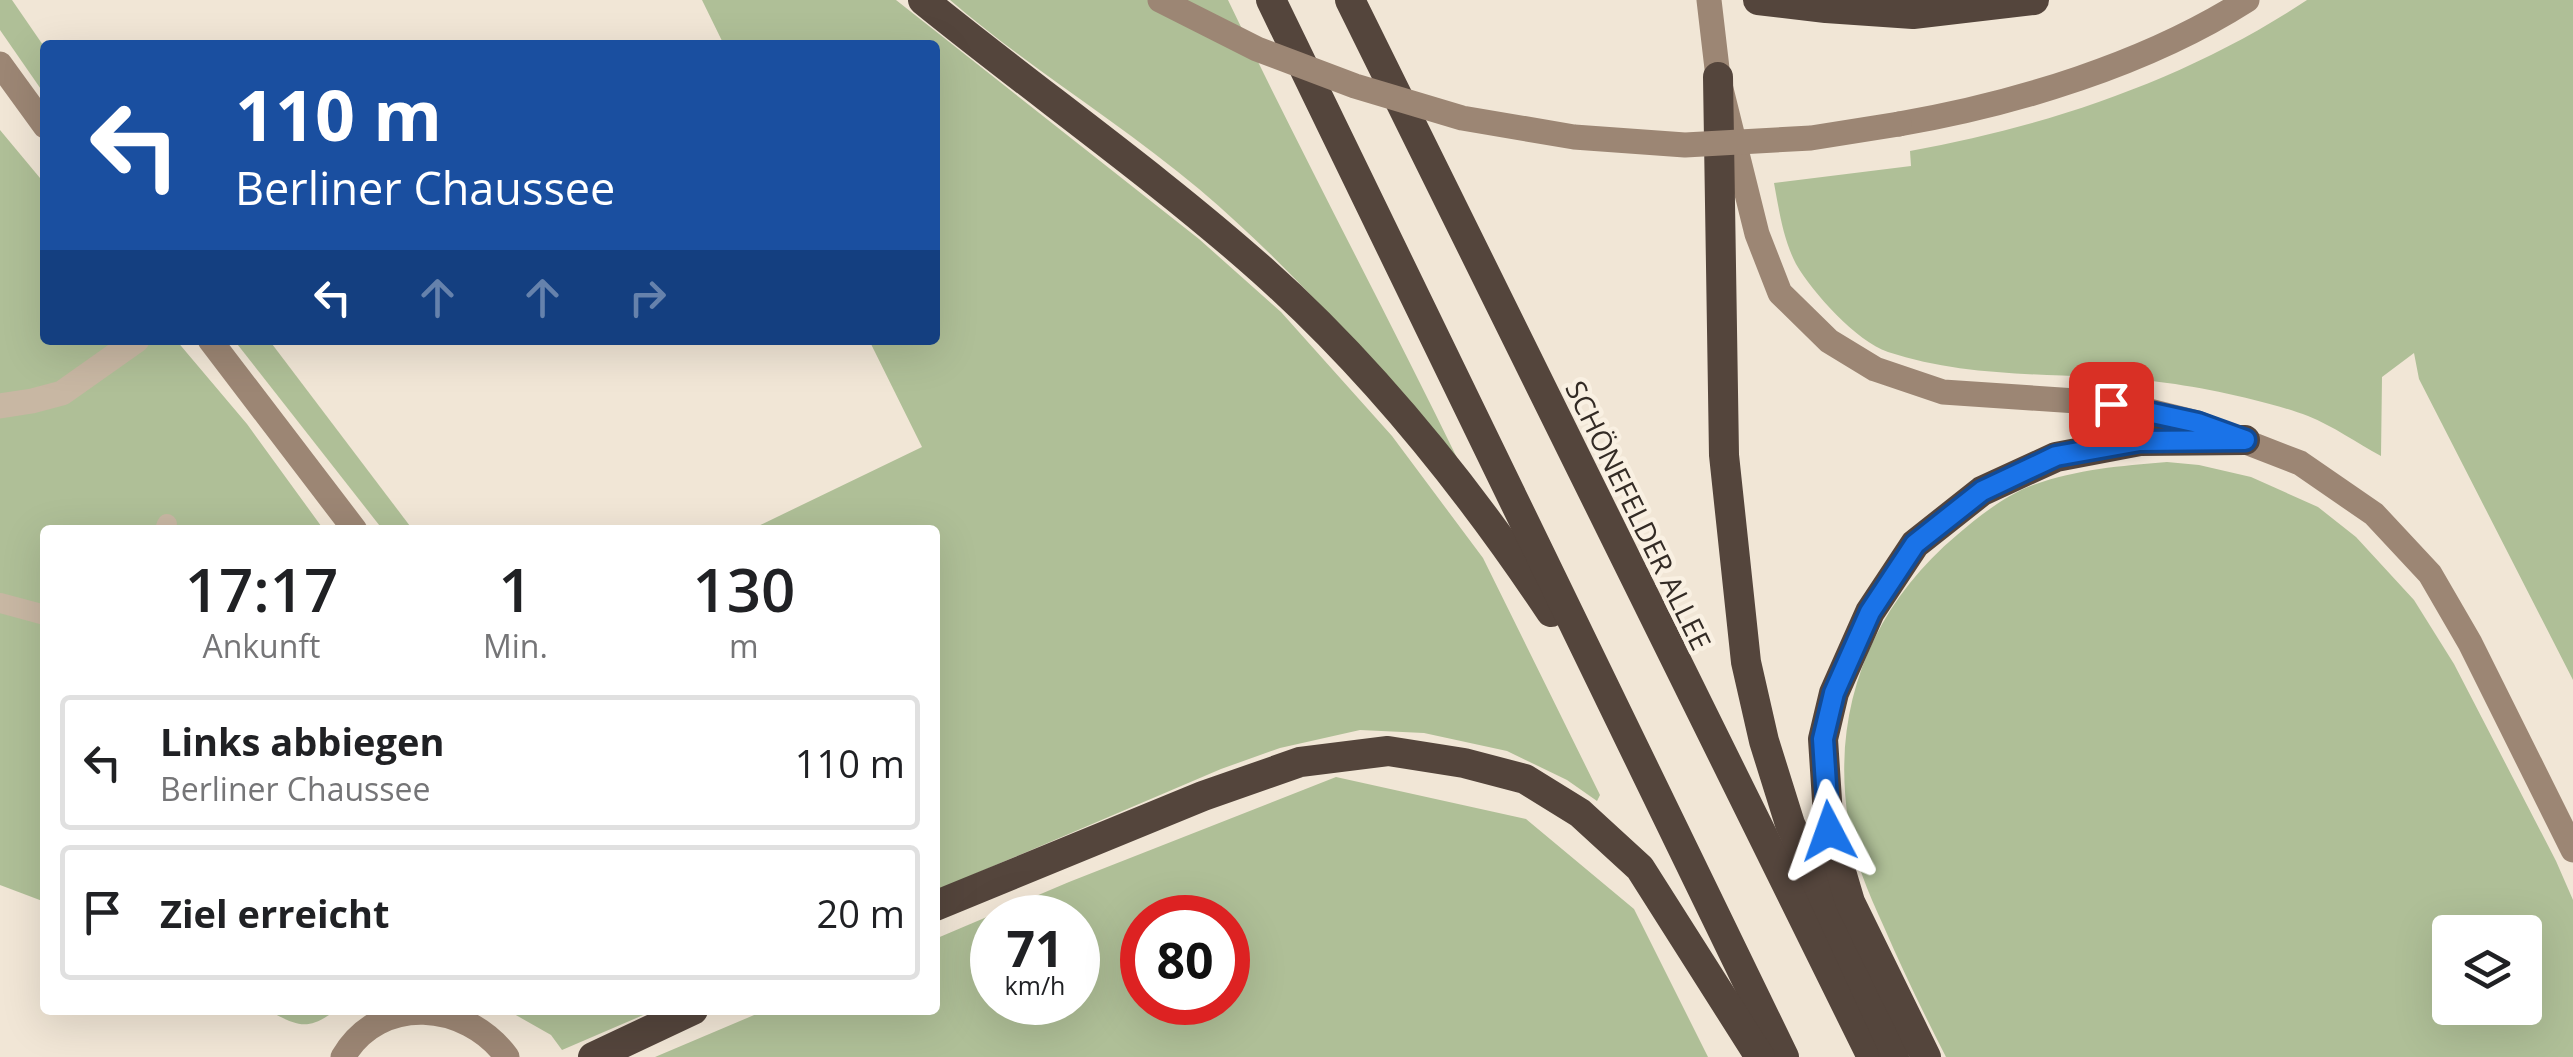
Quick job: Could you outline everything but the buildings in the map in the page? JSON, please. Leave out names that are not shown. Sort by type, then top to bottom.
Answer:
[{"type":"highway","points":[[924,0],[1152,180],[1294,300],[1384,393],[1499,534],[1614,707]]},
{"type":"highway","points":[[1271,0],[1784,1057]]},
{"type":"highway","name":"SCHÖNEFELDER ALLEE","points":[[1350,0],[1872,1057]]},
{"type":"highway","points":[[1758,0],[1913,14],[2034,0]]},
{"type":"highway","points":[[1718,78],[1724,455],[1746,662],[1764,741],[1790,824],[1892,1045],[1894,1057]]},
{"type":"highway","points":[[1926,1057],[1850,902],[1829,831],[1823,739],[1834,693],[1870,612],[1915,544],[1982,491],[2056,456],[2140,441],[2245,440]]},
{"type":"highway","points":[[940,904],[1204,796],[1300,762],[1388,751],[1464,763],[1525,779],[1580,814],[1640,868],[1760,1057]]},
{"type":"highway","points":[[593,1057],[682,1015]]},
{"type":"street","points":[[1160,0],[1257,49],[1355,86],[1462,118],[1574,137],[1685,145],[1811,138],[1961,114],[2125,61],[2214,21],[2247,0]]},
{"type":"street","points":[[1709,0],[1718,78],[1757,234],[1780,293],[1828,341],[1875,369],[1943,392],[2121,404],[2198,423],[2300,463],[2374,514],[2430,574],[2470,643],[2573,850]]},
{"type":"street","points":[[0,64],[40,119]]},
{"type":"street","points":[[0,406],[62,393],[131,345]]},
{"type":"street","points":[[214,345],[351,525]]},
{"type":"street","points":[[451,1015],[482,1030],[507,1057]]},
{"type":"street","points":[[342,1057],[382,1016]]},
{"type":"lane","points":[[0,603],[40,614]]},
{"type":"green space","points":[[0,0],[12,0],[40,41],[40,88],[0,30]]},
{"type":"green space","points":[[702,0],[896,0],[1199,239],[1281,312],[1392,436],[1483,558],[1600,795],[1597,801],[1567,780],[1507,751],[1424,733],[1360,730],[1280,748],[1221,769],[940,889],[940,525],[760,525],[922,447],[871,345],[940,345],[940,40],[722,40]]},
{"type":"green space","points":[[950,0],[1228,0],[1461,466],[1336,322],[1235,221],[1169,164]]},
{"type":"green space","points":[[2307,0],[2573,0],[2573,680],[2419,379],[2414,353],[2382,377],[2381,456],[2308,416],[2231,394],[2152,381],[1952,367],[1888,352],[1863,338],[1836,315],[1804,276],[1792,254],[1774,183],[1911,166],[1910,151],[2014,128],[2116,96],[2214,53]]},
{"type":"green space","points":[[0,130],[40,178],[40,345],[180,345],[247,424],[320,525],[40,525],[40,900],[0,885]]},
{"type":"green space","points":[[238,345],[273,345],[409,525],[379,525]]},
{"type":"green space","points":[[2167,462],[2251,477],[2318,507],[2356,537],[2414,600],[2454,664],[2573,900],[2573,1057],[1946,1057],[1857,861],[1844,778],[1853,699],[1864,662],[1881,627],[1927,563],[1993,507],[2023,489],[2099,469]]},
{"type":"green space","points":[[1336,777],[1526,819],[1634,909],[1708,1057],[655,1057],[754,1015],[940,1015],[940,937],[970,924],[970,1025],[1100,1025],[1100,895],[1038,895]]},
{"type":"green space","points":[[277,1015],[328,1015],[310,1024]]},
{"type":"green space","points":[[516,1015],[643,1015],[562,1050],[551,1035]]},
{"type":"route","points":[[1829,831],[1823,739],[1834,693],[1870,612],[1915,544],[1982,491],[2056,456],[2140,441],[2245,440],[2198,423],[2111,404]]}]
